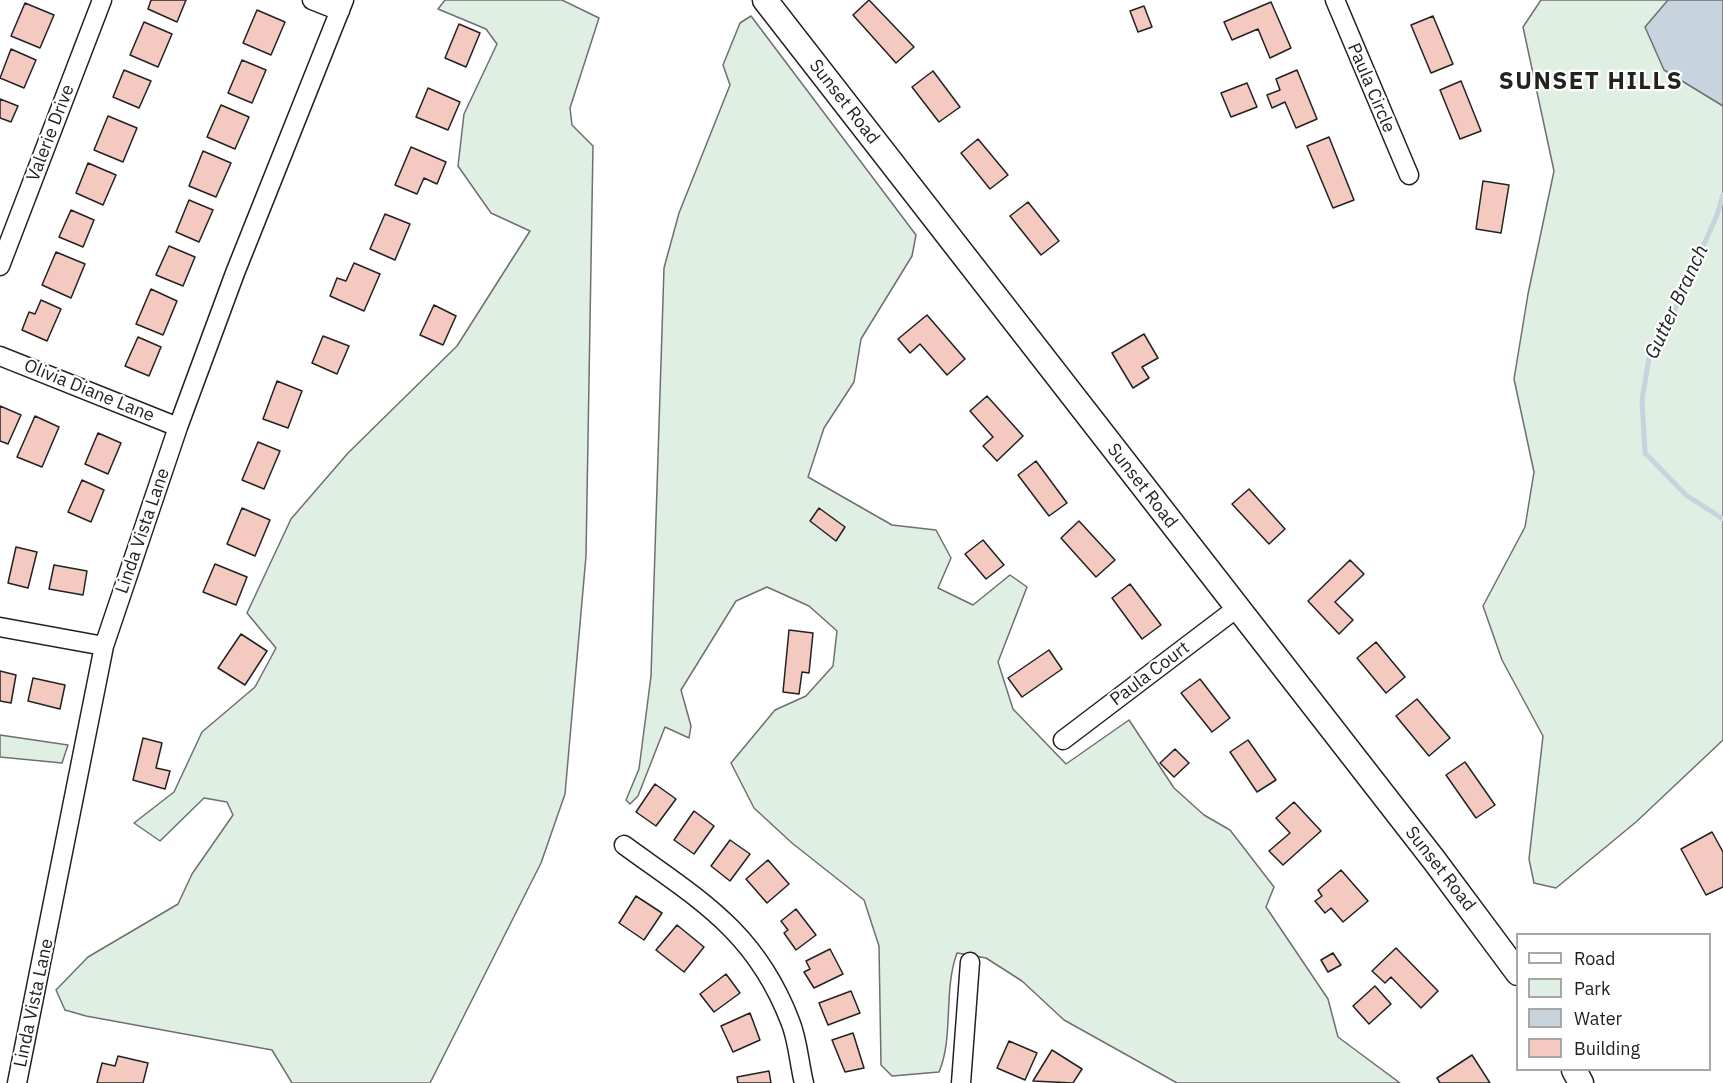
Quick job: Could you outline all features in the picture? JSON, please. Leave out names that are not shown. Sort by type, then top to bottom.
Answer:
[{"type":"main road","name":"Sunset Road","points":[[772,2],[1237,608],[1434,860],[1516,970]]},
{"type":"street","name":"Valerie Drive","points":[[0,266],[102,0]]},
{"type":"street","points":[[312,0],[342,5]]},
{"type":"street","name":"Paula Circle","points":[[1335,0],[1409,175]]},
{"type":"street","name":"Linda Vista Lane","points":[[17,1083],[104,646],[178,426],[235,273],[342,5]]},
{"type":"street","name":"Olivia Diane Lane","points":[[0,356],[178,426]]},
{"type":"street","name":"Paula Court","points":[[1063,740],[1237,608]]},
{"type":"street","points":[[0,627],[104,646]]},
{"type":"street","points":[[624,845],[728,922],[751,948],[774,982],[791,1023],[804,1083]]},
{"type":"street","points":[[961,1083],[970,962]]},
{"type":"green space","points":[[445,0],[562,0],[599,18],[570,108],[572,125],[593,146],[586,556],[565,794],[541,863],[430,1083],[292,1083],[272,1050],[86,1016],[65,1010],[56,990],[88,957],[178,904],[192,874],[233,815],[227,802],[204,798],[160,841],[134,823],[174,792],[202,732],[255,687],[276,648],[247,613],[291,519],[348,453],[457,346],[530,231],[491,213],[458,166],[464,114],[497,44],[486,29],[438,9]]},
{"type":"green space","points":[[1541,0],[1723,0],[1723,740],[1636,822],[1556,888],[1534,883],[1529,859],[1543,736],[1502,660],[1483,606],[1525,527],[1534,472],[1514,379],[1528,294],[1554,171],[1523,27]]},
{"type":"green space","points":[[751,16],[916,235],[912,256],[861,339],[854,382],[824,428],[808,477],[892,525],[936,530],[951,558],[938,588],[973,605],[1010,575],[1027,587],[998,662],[1013,709],[1066,764],[1129,720],[1174,788],[1204,815],[1230,830],[1274,887],[1266,907],[1328,999],[1338,1037],[1400,1083],[1177,1083],[1064,1020],[1022,981],[986,958],[957,953],[950,983],[944,1058],[939,1072],[892,1076],[881,1065],[879,946],[864,900],[792,843],[754,808],[731,763],[775,710],[806,696],[833,666],[837,631],[809,606],[767,587],[736,601],[681,690],[691,726],[689,738],[665,727],[638,796],[630,804],[626,800],[639,769],[651,676],[664,268],[679,213],[730,85],[723,65],[740,23]]},
{"type":"green space","points":[[0,735],[68,745],[62,763],[0,757]]},
{"type":"water","points":[[1668,0],[1723,0],[1723,106],[1664,70],[1645,27]]},
{"type":"building","points":[[151,0],[186,0],[177,22],[148,9]]},
{"type":"building","points":[[869,0],[914,47],[896,63],[853,15]]},
{"type":"building","points":[[1271,2],[1291,48],[1270,58],[1258,29],[1232,40],[1224,22]]},
{"type":"building","points":[[25,3],[54,15],[40,48],[11,36]]},
{"type":"building","points":[[1144,6],[1152,27],[1138,32],[1130,11]]},
{"type":"building","points":[[257,10],[285,22],[271,55],[243,43]]},
{"type":"building","points":[[1433,16],[1453,64],[1431,73],[1411,25]]},
{"type":"building","points":[[144,22],[172,34],[158,67],[130,55]]},
{"type":"building","points":[[459,24],[480,33],[466,67],[445,58]]},
{"type":"building","points":[[11,49],[36,60],[24,88],[0,78]]},
{"type":"building","points":[[242,60],[266,70],[252,103],[228,93]]},
{"type":"building","points":[[124,70],[151,81],[139,108],[113,97]]},
{"type":"building","points":[[1297,70],[1317,119],[1296,128],[1285,102],[1272,108],[1267,95],[1280,90],[1276,79]]},
{"type":"building","points":[[933,71],[960,107],[939,122],[912,87]]},
{"type":"building","points":[[1461,81],[1481,131],[1460,139],[1440,90]]},
{"type":"building","points":[[1247,83],[1257,107],[1231,117],[1221,93]]},
{"type":"building","points":[[428,88],[460,102],[448,130],[416,117]]},
{"type":"building","points":[[0,99],[18,106],[11,122],[0,118]]},
{"type":"building","points":[[221,105],[249,117],[235,149],[207,137]]},
{"type":"building","points":[[108,116],[137,128],[123,162],[94,150]]},
{"type":"building","points":[[1329,137],[1354,200],[1333,208],[1307,146]]},
{"type":"building","points":[[978,139],[1008,175],[990,189],[961,153]]},
{"type":"building","points":[[411,147],[446,162],[437,184],[424,178],[417,194],[395,185]]},
{"type":"building","points":[[203,151],[231,163],[216,197],[189,186]]},
{"type":"building","points":[[88,163],[116,175],[103,205],[76,193]]},
{"type":"building","points":[[1483,181],[1509,185],[1501,233],[1476,229]]},
{"type":"building","points":[[189,200],[213,210],[199,242],[176,232]]},
{"type":"building","points":[[1028,202],[1059,241],[1041,255],[1010,216]]},
{"type":"building","points":[[71,210],[94,220],[83,247],[59,237]]},
{"type":"building","points":[[385,214],[410,224],[395,260],[370,249]]},
{"type":"building","points":[[169,246],[195,257],[183,286],[156,275]]},
{"type":"building","points":[[56,252],[85,264],[71,298],[42,285]]},
{"type":"building","points":[[354,263],[380,274],[364,311],[330,296],[337,278],[346,281]]},
{"type":"building","points":[[151,289],[177,301],[163,335],[136,324]]},
{"type":"building","points":[[41,300],[61,309],[47,341],[22,330],[29,312],[35,314]]},
{"type":"building","points":[[434,305],[456,316],[443,345],[420,335]]},
{"type":"building","points":[[927,315],[965,359],[947,375],[920,344],[910,353],[898,339]]},
{"type":"building","points":[[1144,334],[1158,358],[1142,367],[1149,378],[1133,388],[1112,353]]},
{"type":"building","points":[[323,336],[349,346],[337,374],[312,363]]},
{"type":"building","points":[[138,337],[161,347],[149,376],[125,366]]},
{"type":"building","points":[[277,381],[302,391],[288,428],[263,419]]},
{"type":"building","points":[[987,396],[1023,436],[997,461],[983,446],[993,437],[970,411]]},
{"type":"building","points":[[0,406],[21,415],[8,444],[0,441]]},
{"type":"building","points":[[35,416],[59,427],[42,467],[17,457]]},
{"type":"building","points":[[98,433],[121,443],[108,474],[85,464]]},
{"type":"building","points":[[258,442],[280,451],[264,489],[242,480]]},
{"type":"building","points":[[1036,461],[1067,503],[1049,516],[1018,475]]},
{"type":"building","points":[[82,480],[104,490],[91,522],[68,512]]},
{"type":"building","points":[[1249,489],[1285,529],[1269,544],[1232,504]]},
{"type":"building","points":[[242,508],[270,520],[255,556],[227,544]]},
{"type":"building","points":[[819,508],[845,527],[836,541],[810,521]]},
{"type":"building","points":[[1079,521],[1115,560],[1096,577],[1061,538]]},
{"type":"building","points":[[983,540],[1004,565],[986,579],[965,554]]},
{"type":"building","points":[[16,547],[37,552],[28,588],[8,583]]},
{"type":"building","points":[[1350,560],[1364,574],[1335,602],[1353,620],[1339,634],[1308,601]]},
{"type":"building","points":[[215,564],[247,577],[236,605],[203,592]]},
{"type":"building","points":[[54,565],[87,571],[83,595],[49,589]]},
{"type":"building","points":[[1130,584],[1161,625],[1142,639],[1112,598]]},
{"type":"building","points":[[789,630],[813,633],[809,673],[802,672],[799,694],[783,692]]},
{"type":"building","points":[[241,634],[267,651],[245,685],[218,668]]},
{"type":"building","points":[[1376,642],[1405,677],[1386,693],[1357,658]]},
{"type":"building","points":[[1049,650],[1062,669],[1022,697],[1008,678]]},
{"type":"building","points":[[0,671],[16,675],[11,703],[0,701]]},
{"type":"building","points":[[33,678],[65,685],[60,709],[28,701]]},
{"type":"building","points":[[1200,679],[1230,718],[1212,732],[1181,693]]},
{"type":"building","points":[[1417,699],[1450,738],[1429,756],[1396,716]]},
{"type":"building","points":[[143,738],[162,743],[156,768],[170,771],[165,789],[133,780]]},
{"type":"building","points":[[1248,740],[1276,780],[1257,792],[1230,752]]},
{"type":"building","points":[[1175,749],[1189,763],[1174,777],[1160,763]]},
{"type":"building","points":[[1465,762],[1495,805],[1476,818],[1446,775]]},
{"type":"building","points":[[655,784],[676,799],[656,826],[636,812]]},
{"type":"building","points":[[1294,802],[1321,831],[1283,865],[1269,851],[1290,833],[1276,818]]},
{"type":"building","points":[[694,811],[714,826],[694,854],[674,840]]},
{"type":"building","points":[[1712,832],[1723,852],[1723,887],[1706,895],[1681,849]]},
{"type":"building","points":[[730,840],[750,854],[730,881],[711,866]]},
{"type":"building","points":[[768,860],[789,884],[767,903],[746,879]]},
{"type":"building","points":[[1341,870],[1368,901],[1343,922],[1331,908],[1325,913],[1315,901],[1322,896],[1318,890]]},
{"type":"building","points":[[636,896],[662,913],[644,940],[619,923]]},
{"type":"building","points":[[796,909],[816,935],[796,950],[784,933],[788,930],[781,921]]},
{"type":"building","points":[[677,925],[704,947],[684,972],[656,950]]},
{"type":"building","points":[[1396,948],[1438,991],[1421,1008],[1391,977],[1385,983],[1372,971]]},
{"type":"building","points":[[830,949],[843,974],[814,988],[804,972],[810,969],[806,961]]},
{"type":"building","points":[[1333,953],[1341,965],[1328,972],[1321,960]]},
{"type":"building","points":[[726,974],[740,993],[714,1012],[700,994]]},
{"type":"building","points":[[1375,986],[1391,1004],[1369,1024],[1353,1006]]},
{"type":"building","points":[[851,991],[860,1013],[828,1025],[819,1003]]},
{"type":"building","points":[[750,1013],[760,1040],[733,1052],[721,1026]]},
{"type":"building","points":[[853,1033],[864,1068],[845,1072],[832,1040]]},
{"type":"building","points":[[1009,1041],[1037,1053],[1025,1080],[997,1068]]},
{"type":"building","points":[[1052,1050],[1082,1069],[1073,1083],[1033,1081]]},
{"type":"building","points":[[1472,1055],[1490,1083],[1440,1083],[1437,1078]]},
{"type":"building","points":[[118,1056],[148,1063],[143,1083],[97,1083],[102,1063],[115,1066]]},
{"type":"building","points":[[769,1071],[771,1083],[738,1083],[737,1077]]},
{"type":"waterway","name":"Gutter Branch","points":[[1723,195],[1717,215],[1672,316],[1649,358],[1642,400],[1645,453],[1686,495],[1723,519]]},
{"type":"district","name":"SUNSET HILLS","points":[[1591,82]]}]
